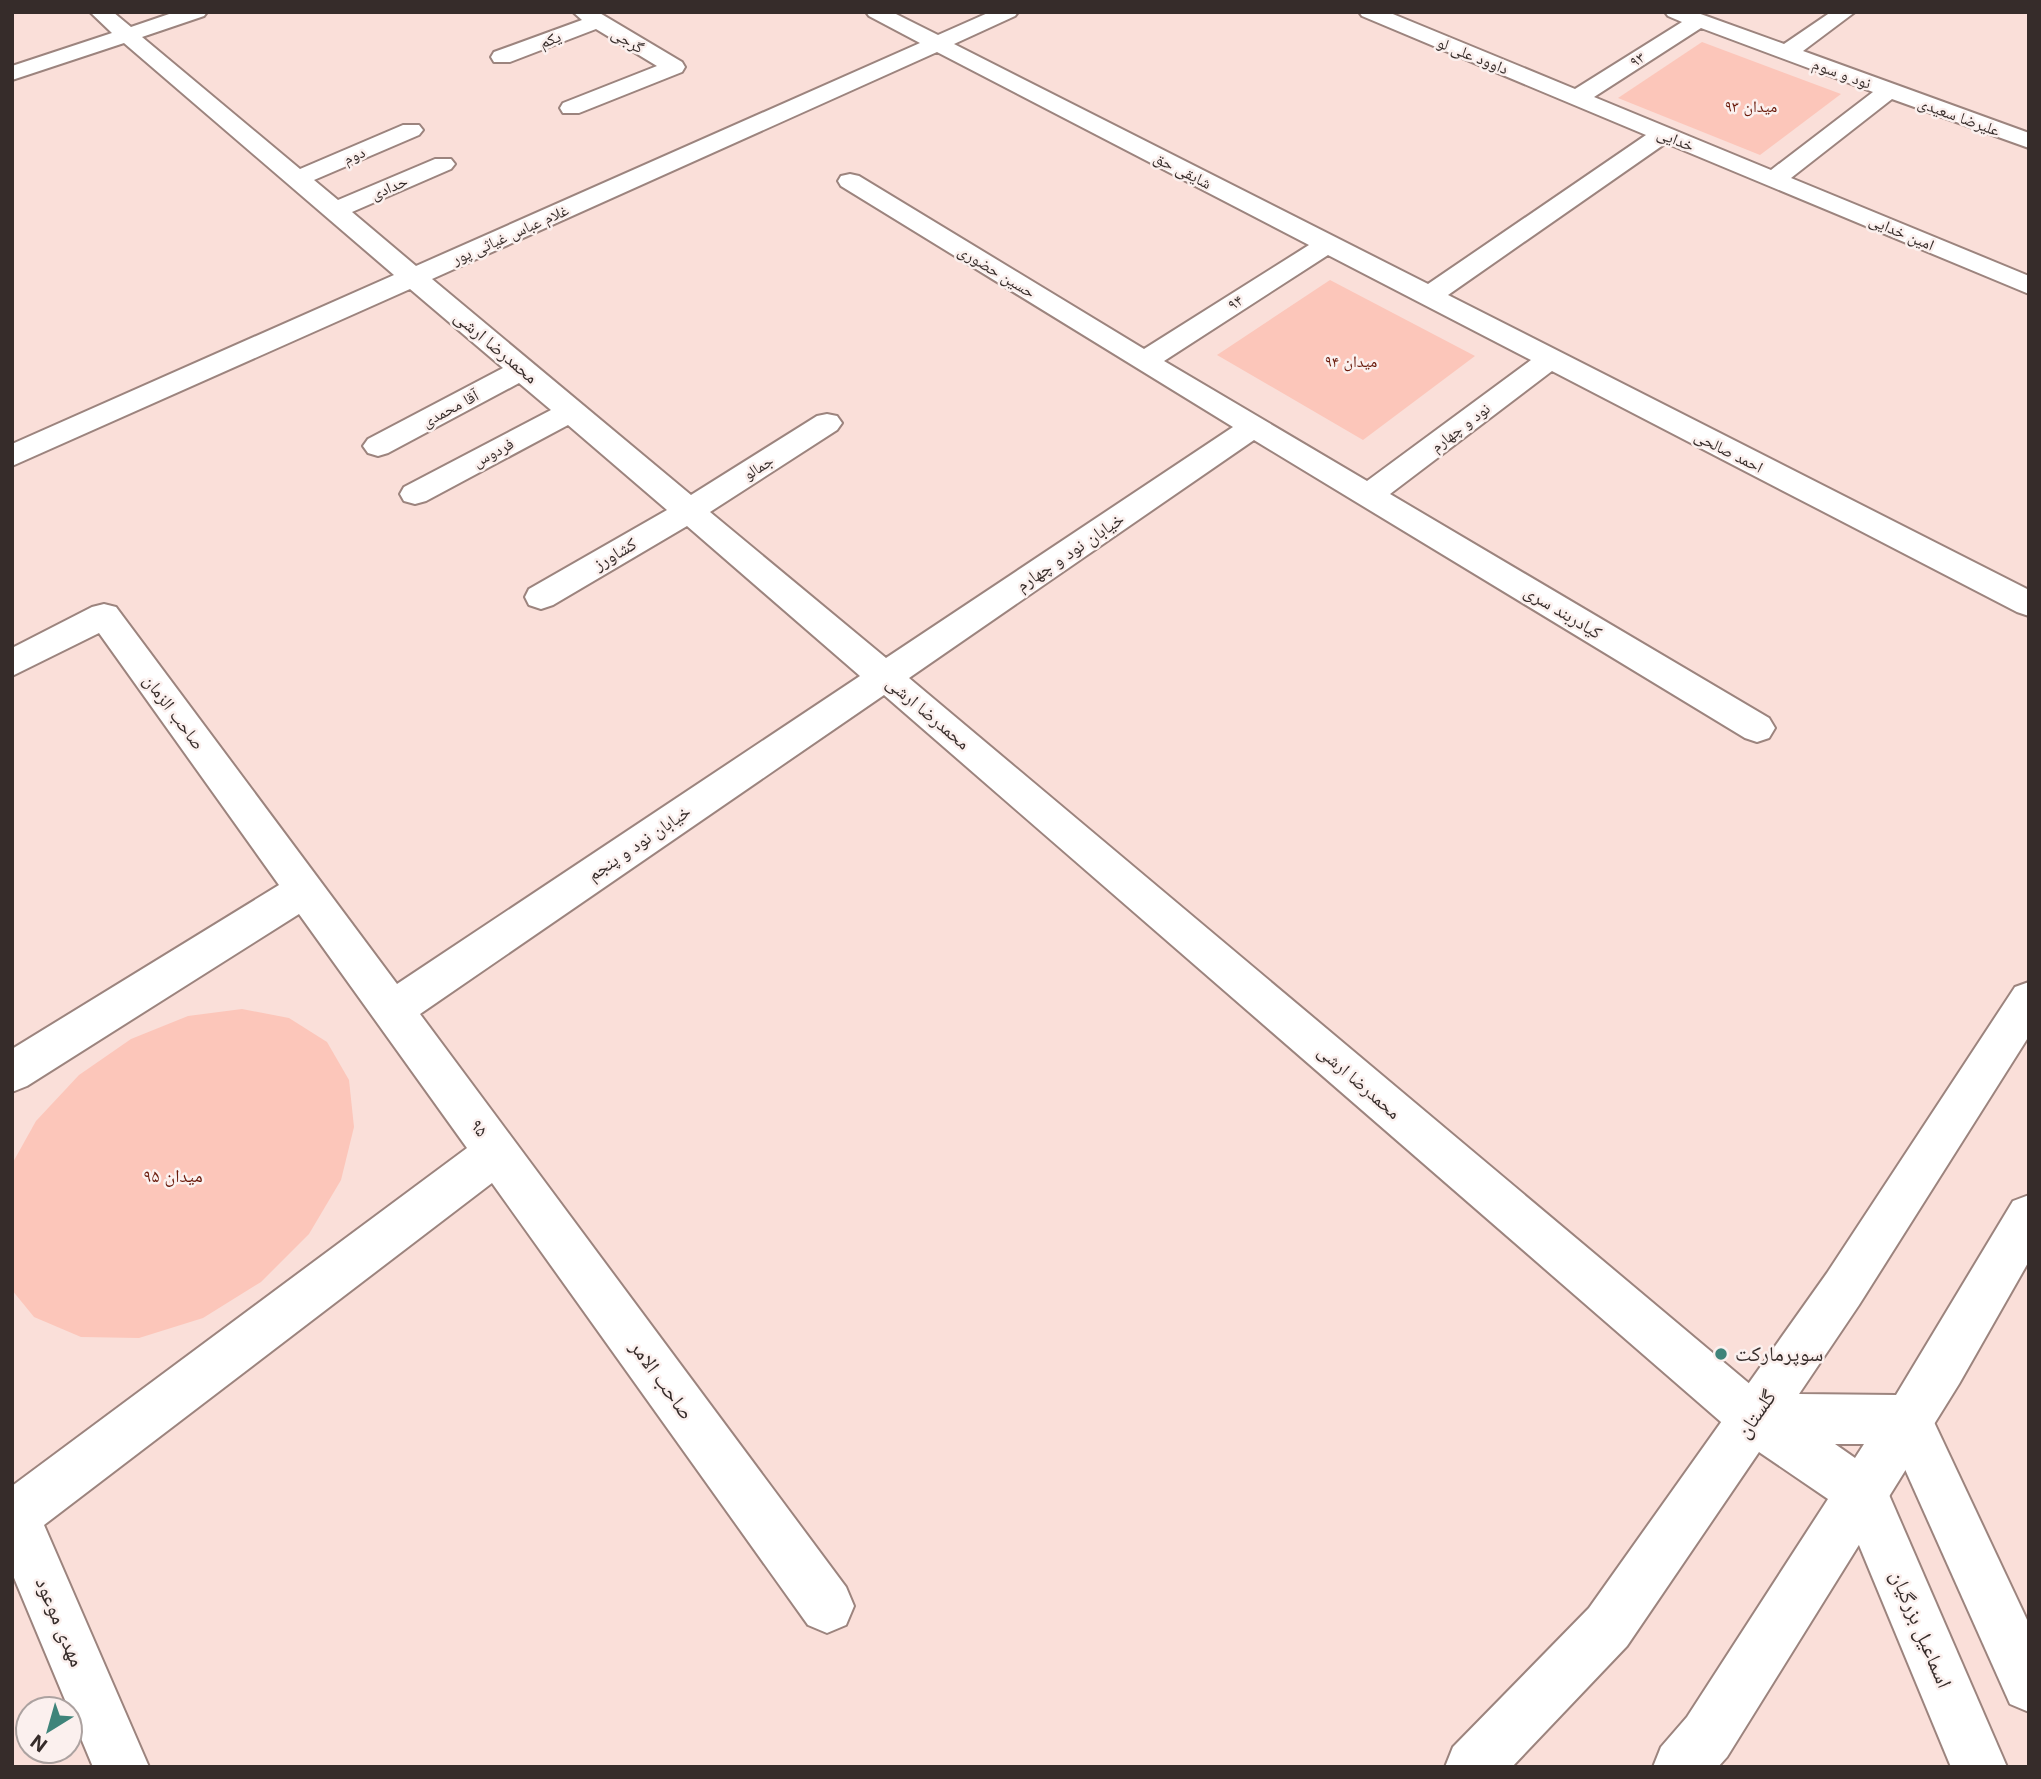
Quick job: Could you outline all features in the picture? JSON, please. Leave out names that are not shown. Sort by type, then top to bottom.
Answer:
[{"type":"street","name":"محمدرضا ارشی","points":[[100,12],[523,369],[1753,1418],[1862,1492]]},
{"type":"street","points":[[12,73],[197,12]]},
{"type":"street","name":"شایقی حق","points":[[876,12],[1429,296]]},
{"type":"street","name":"غلام عباس غیاثی ‌پور","points":[[12,456],[1007,12]]},
{"type":"street","name":"داوود علی لو","points":[[1369,12],[1577,98]]},
{"type":"street","name":"نود و سوم","points":[[1675,12],[1889,90]]},
{"type":"street","points":[[1786,53],[1845,12]]},
{"type":"street","name":"یکم","points":[[502,57],[590,17]]},
{"type":"street","name":"گرجی","points":[[571,108],[674,67],[590,17]]},
{"type":"street","name":"۹۳","points":[[1577,98],[1698,21]]},
{"type":"street","name":"نود و سوم","points":[[1775,179],[1889,90]]},
{"type":"street","name":"علیرضا سعیدی","points":[[1889,90],[2029,141]]},
{"type":"street","name":"خدایی","points":[[1577,98],[1775,179]]},
{"type":"street","name":"دوم","points":[[297,179],[411,130]]},
{"type":"street","points":[[1429,296],[1664,134]]},
{"type":"street","name":"حدادی","points":[[334,211],[443,164]]},
{"type":"street","name":"امین خدایی","points":[[1775,179],[2029,286]]},
{"type":"street","name":"حسین حضوری","points":[[850,181],[1255,426]]},
{"type":"street","name":"۹۴","points":[[1144,361],[1327,244]]},
{"type":"street","name":"احمد صالحی","points":[[1429,296],[2029,604]]},
{"type":"street","name":"نود و چهارم","points":[[1369,495],[1550,359]]},
{"type":"street","name":"آقا محمدی","points":[[378,446],[523,369]]},
{"type":"street","name":"فردوس","points":[[415,494],[571,411]]},
{"type":"street","name":"جمالو","points":[[689,511],[827,424]]},
{"type":"street","name":"کیادربند سری","points":[[1255,426],[1757,728]]},
{"type":"street","name":"خیابان نود و چهارم","points":[[885,677],[1255,426]]},
{"type":"street","name":"کشاورز","points":[[541,597],[689,511]]},
{"type":"street","name":"صاحب الزمان","points":[[12,663],[104,616],[306,890]]},
{"type":"street","name":"خیابان نود و پنجم","points":[[393,1010],[885,677]]},
{"type":"street","points":[[12,1072],[306,890]]},
{"type":"street","name":"۹۵","points":[[13,1514],[497,1153],[306,890]]},
{"type":"street","name":"گلستان","points":[[1473,1767],[1608,1627],[1843,1289],[2029,1000]]},
{"type":"street","name":"صاحب الامر","points":[[497,1153],[827,1606]]},
{"type":"street","points":[[1681,1767],[1707,1737],[1908,1420],[2029,1217]]},
{"type":"street","points":[[1753,1418],[1908,1420]]},
{"type":"street","points":[[1908,1420],[2024,1664]]},
{"type":"street","name":"اسماعیل بزرگیان","points":[[1862,1492],[1979,1767]]},
{"type":"street","name":"مهدی موعود","points":[[13,1514],[121,1767]]},
{"type":"green space","name":"میدان ۹۳","points":[[1702,42],[1841,94],[1760,155],[1618,98]]},
{"type":"green space","name":"میدان ۹۴","points":[[1330,280],[1475,356],[1363,440],[1217,355]]},
{"type":"green space","name":"میدان ۹۵","points":[[242,1009],[289,1018],[327,1042],[349,1080],[354,1127],[341,1180],[309,1234],[261,1282],[203,1318],[139,1338],[81,1337],[34,1317],[12,1290],[12,1164],[36,1121],[79,1075],[131,1039],[188,1016]]},
{"type":"place","name":"سوپرمارکت","points":[[1721,1354]]}]
